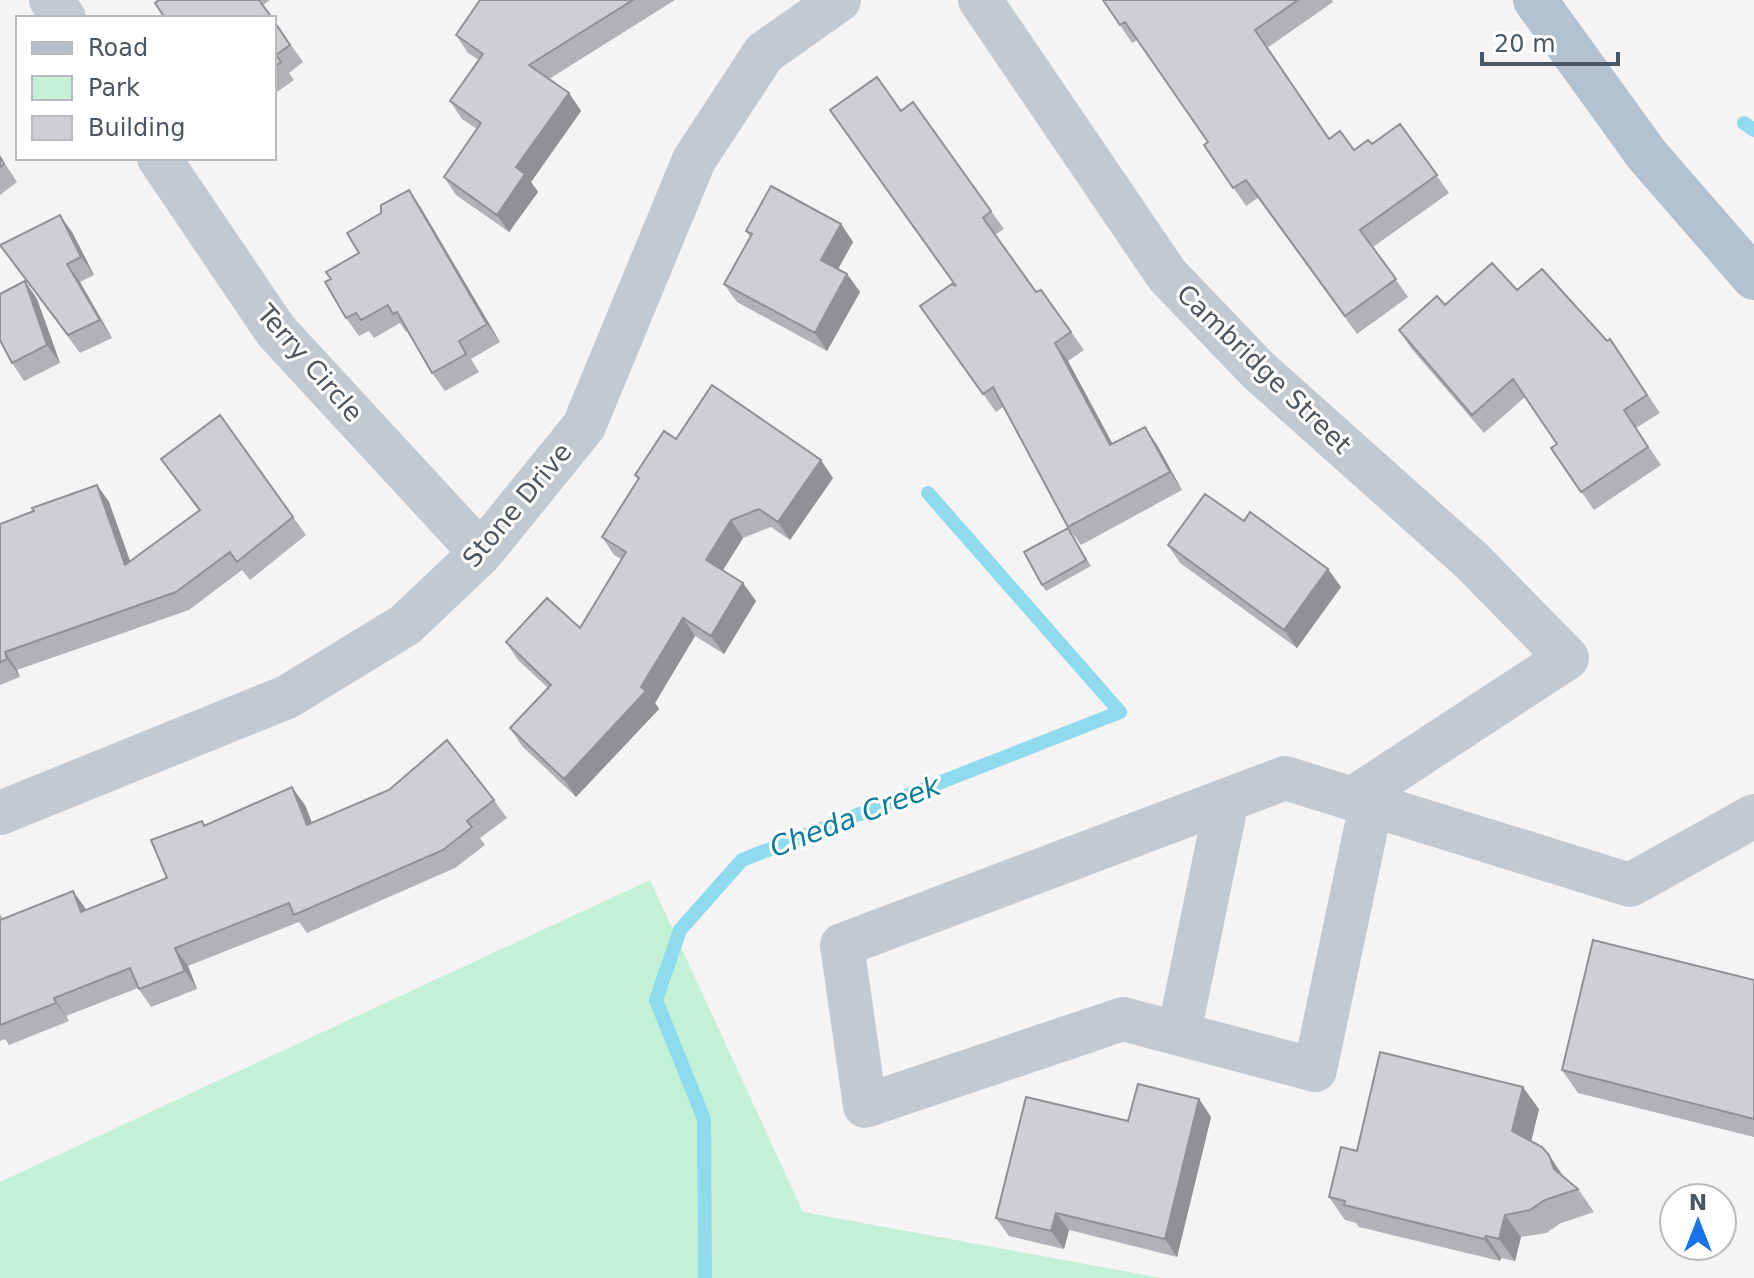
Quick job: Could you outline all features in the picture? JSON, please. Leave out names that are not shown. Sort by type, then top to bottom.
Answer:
[{"type":"main road","points":[[1535,0],[1647,155],[1754,278]]},
{"type":"street","name":"Stone Drive","points":[[0,813],[287,697],[405,625],[481,553],[584,426],[694,160],[764,53],[839,0]]},
{"type":"street","name":"Cambridge Street","points":[[980,0],[1167,275],[1258,370],[1472,561],[1567,658],[1361,802]]},
{"type":"street","name":"Terry Circle","points":[[160,160],[276,331],[481,553]]},
{"type":"street","points":[[1361,802],[1315,1070],[1123,1019],[865,1106],[842,945],[1285,778],[1630,885],[1754,816]]},
{"type":"street","points":[[1179,1033],[1227,800]]},
{"type":"green space","points":[[650,880],[803,1212],[1162,1278],[0,1278],[0,1182]]},
{"type":"building","points":[[159,0],[259,0],[271,16],[164,16],[155,3]]},
{"type":"building","points":[[480,0],[633,0],[529,65],[569,93],[516,167],[525,174],[497,215],[444,177],[481,123],[450,101],[483,54],[456,35]]},
{"type":"building","points":[[1103,0],[1298,0],[1255,30],[1329,139],[1340,131],[1354,150],[1368,140],[1372,144],[1400,124],[1437,175],[1360,230],[1396,279],[1345,316],[1246,180],[1233,188],[1204,145],[1208,142],[1125,22],[1120,25]]},
{"type":"building","points":[[276,24],[290,45],[276,55]]},
{"type":"building","points":[[877,77],[901,111],[913,102],[991,211],[983,218],[1036,292],[1041,290],[1071,332],[1055,343],[1110,445],[1145,427],[1170,472],[1068,527],[993,387],[983,394],[920,306],[952,284],[956,286],[830,110]]},
{"type":"building","points":[[771,186],[841,224],[821,260],[847,274],[815,333],[724,284],[752,234],[746,231]]},
{"type":"building","points":[[409,190],[487,324],[459,341],[466,354],[432,373],[397,312],[393,314],[388,305],[361,320],[356,313],[346,318],[325,282],[331,279],[326,272],[359,253],[347,233],[381,213],[381,205]]},
{"type":"building","points":[[60,215],[81,257],[67,264],[100,320],[68,335],[0,245]]},
{"type":"building","points":[[1492,263],[1517,290],[1542,269],[1607,341],[1610,339],[1647,395],[1624,410],[1648,447],[1581,492],[1551,448],[1557,444],[1513,379],[1472,415],[1399,330],[1437,296],[1445,305]]},
{"type":"building","points":[[25,281],[47,345],[12,363],[0,340],[0,294]]},
{"type":"building","points":[[712,385],[821,460],[778,522],[759,509],[731,520],[706,560],[743,583],[711,636],[683,618],[641,687],[646,691],[564,779],[510,728],[551,685],[506,642],[547,598],[580,628],[626,552],[602,537],[639,478],[635,475],[664,431],[676,439]]},
{"type":"building","points":[[220,415],[293,517],[237,562],[230,552],[176,592],[5,652],[7,659],[0,662],[0,524],[34,511],[32,508],[97,485],[125,565],[200,510],[161,459]]},
{"type":"building","points":[[1205,494],[1244,521],[1250,512],[1328,569],[1284,630],[1168,545]]},
{"type":"building","points":[[1068,528],[1086,560],[1042,585],[1024,552]]},
{"type":"building","points":[[447,740],[494,800],[467,821],[472,827],[443,850],[294,915],[289,903],[175,948],[185,971],[139,989],[130,968],[54,998],[56,1003],[0,1025],[0,920],[73,891],[81,912],[167,878],[151,840],[202,821],[204,826],[292,787],[307,825],[389,790]]},
{"type":"building","points":[[1593,940],[1754,980],[1754,1119],[1562,1070]]},
{"type":"building","points":[[1380,1052],[1523,1087],[1512,1131],[1542,1147],[1554,1169],[1578,1189],[1545,1200],[1530,1210],[1505,1215],[1499,1239],[1486,1236],[1484,1239],[1344,1205],[1345,1201],[1329,1197],[1341,1147],[1357,1151]]},
{"type":"building","points":[[1138,1084],[1199,1099],[1165,1239],[1056,1213],[1051,1231],[996,1218],[1026,1097],[1128,1121]]},
{"type":"waterway","name":"Cheda Creek","points":[[1744,123],[1754,130]]},
{"type":"waterway","name":"Cheda Creek","points":[[705,1278],[704,1119],[656,1000],[680,930],[742,860],[1120,712],[928,493]]}]
